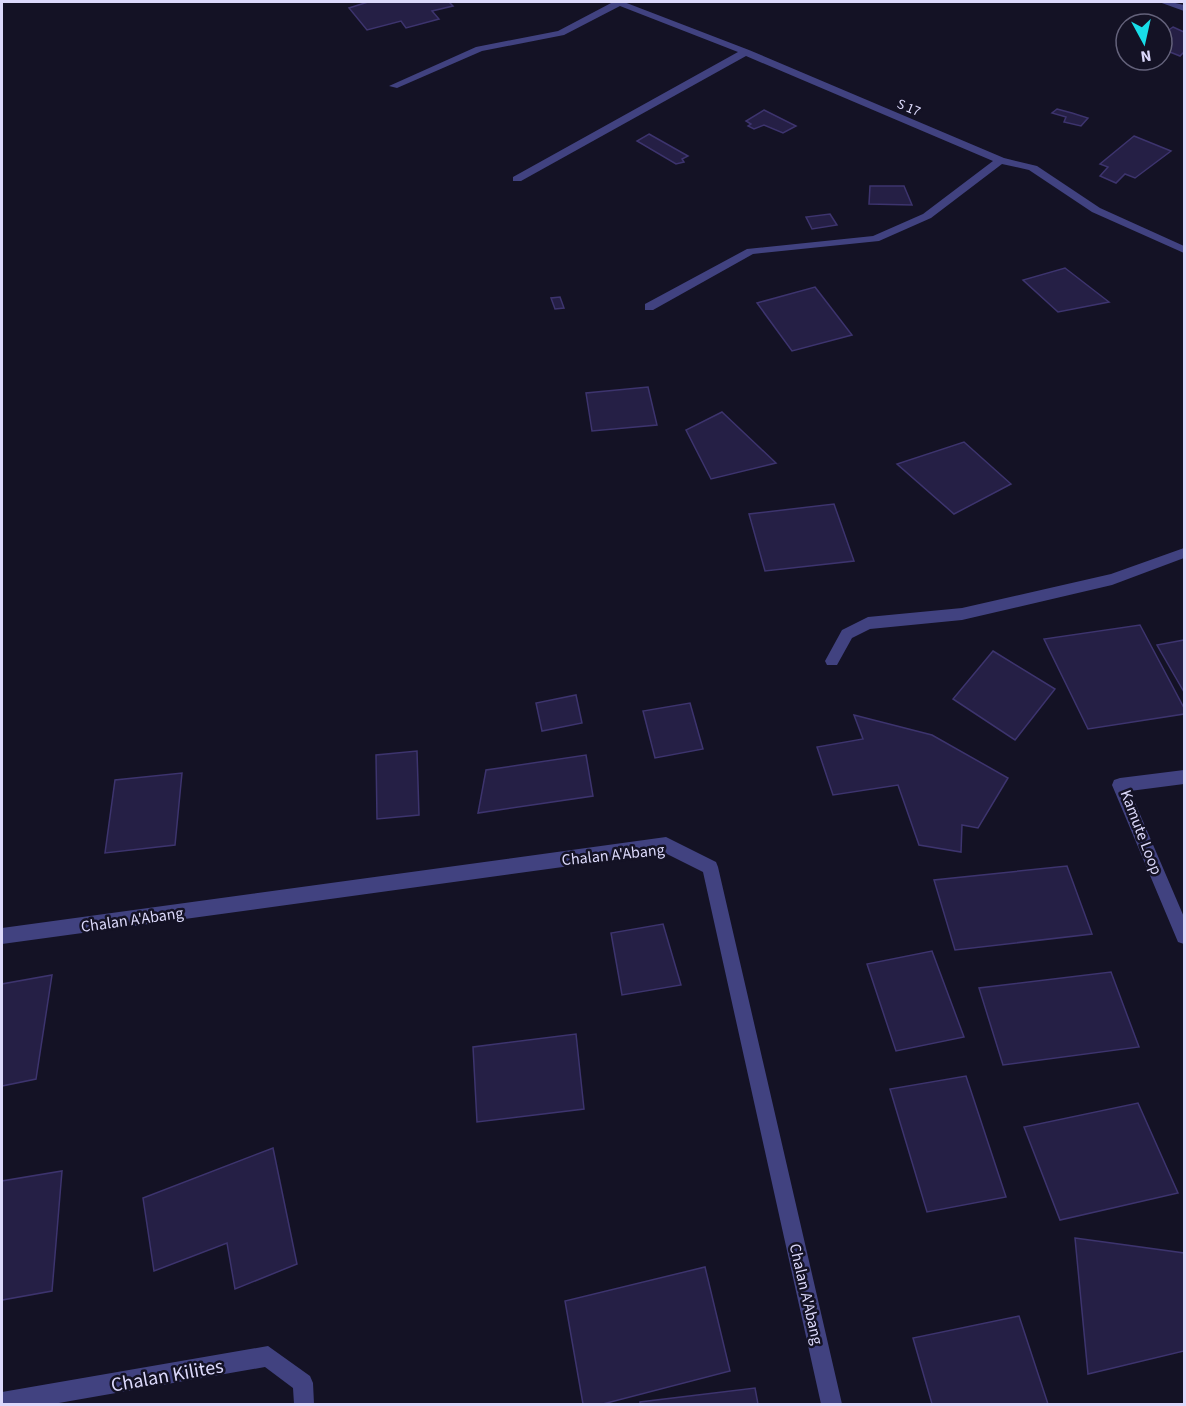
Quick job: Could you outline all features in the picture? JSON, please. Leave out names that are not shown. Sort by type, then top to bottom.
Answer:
[{"type":"street","points":[[394,86],[479,49],[561,33],[618,2]]},
{"type":"street","name":"S 17","points":[[618,2],[746,52],[1000,160],[1033,168],[1096,210],[1185,250]]},
{"type":"street","points":[[1163,2],[1185,8]]},
{"type":"street","points":[[517,179],[746,52]]},
{"type":"street","points":[[649,307],[751,251],[875,239],[927,216],[1000,160]]},
{"type":"street","points":[[832,661],[847,634],[868,623],[962,614],[1113,579],[1185,553]]},
{"type":"street","name":"Kamute Loop","points":[[1185,777],[1120,785],[1185,936]]},
{"type":"street","name":"Chalan A'Abang","points":[[2,936],[666,845],[710,867],[831,1404]]},
{"type":"street","name":"Chalan Kilites","points":[[2,1403],[268,1356],[303,1383],[304,1404]]},
{"type":"building","points":[[368,2],[449,2],[453,6],[432,11],[439,19],[406,28],[401,21],[367,30],[349,8]]},
{"type":"building","points":[[1174,27],[1184,32],[1184,52],[1180,56],[1174,54]]},
{"type":"building","points":[[1057,109],[1088,118],[1081,126],[1064,122],[1066,117],[1052,113]]},
{"type":"building","points":[[764,110],[796,126],[783,133],[764,125],[754,129],[748,126],[751,124],[746,121]]},
{"type":"building","points":[[649,134],[688,156],[682,159],[684,162],[676,164],[637,141]]},
{"type":"building","points":[[1134,136],[1171,151],[1135,178],[1125,174],[1116,183],[1100,176],[1108,167],[1100,164]]},
{"type":"building","points":[[870,186],[904,186],[912,205],[869,204]]},
{"type":"building","points":[[830,214],[837,225],[812,229],[806,217]]},
{"type":"building","points":[[1065,268],[1109,302],[1058,312],[1023,280]]},
{"type":"building","points":[[815,287],[852,335],[792,351],[757,303]]},
{"type":"building","points":[[560,297],[564,308],[555,309],[551,298]]},
{"type":"building","points":[[648,387],[657,425],[592,431],[586,393]]},
{"type":"building","points":[[722,412],[776,463],[711,479],[686,430]]},
{"type":"building","points":[[964,442],[1011,484],[954,514],[897,464]]},
{"type":"building","points":[[834,504],[854,561],[765,571],[749,514]]},
{"type":"building","points":[[1140,625],[1184,708],[1184,714],[1088,729],[1044,639]]},
{"type":"building","points":[[1184,640],[1184,692],[1157,645]]},
{"type":"building","points":[[993,651],[1055,689],[1015,740],[953,699]]},
{"type":"building","points":[[576,695],[582,723],[542,731],[536,703]]},
{"type":"building","points":[[690,703],[703,749],[655,758],[643,711]]},
{"type":"building","points":[[854,715],[932,735],[1008,778],[978,828],[962,825],[961,852],[919,845],[898,785],[833,795],[817,747],[863,739]]},
{"type":"building","points":[[417,751],[419,815],[377,819],[376,755]]},
{"type":"building","points":[[586,755],[593,796],[478,813],[486,770]]},
{"type":"building","points":[[182,773],[175,845],[105,853],[115,780]]},
{"type":"building","points":[[1067,866],[1092,934],[955,950],[934,880]]},
{"type":"building","points":[[663,924],[681,985],[622,995],[611,933]]},
{"type":"building","points":[[932,951],[964,1037],[896,1051],[867,964]]},
{"type":"building","points":[[1111,972],[1139,1047],[1003,1065],[979,988]]},
{"type":"building","points":[[52,975],[36,1079],[2,1086],[2,984]]},
{"type":"building","points":[[576,1034],[584,1109],[477,1122],[473,1047]]},
{"type":"building","points":[[966,1076],[1006,1197],[927,1212],[890,1089]]},
{"type":"building","points":[[1138,1103],[1178,1193],[1060,1220],[1024,1127]]},
{"type":"building","points":[[273,1148],[297,1264],[235,1289],[227,1243],[154,1271],[143,1198]]},
{"type":"building","points":[[62,1171],[52,1291],[2,1300],[2,1181]]},
{"type":"building","points":[[1075,1238],[1184,1253],[1184,1351],[1088,1374]]},
{"type":"building","points":[[705,1267],[730,1371],[603,1404],[583,1404],[565,1301]]},
{"type":"building","points":[[1019,1316],[1048,1404],[932,1404],[913,1338]]},
{"type":"building","points":[[755,1388],[758,1404],[640,1404],[640,1402]]}]
